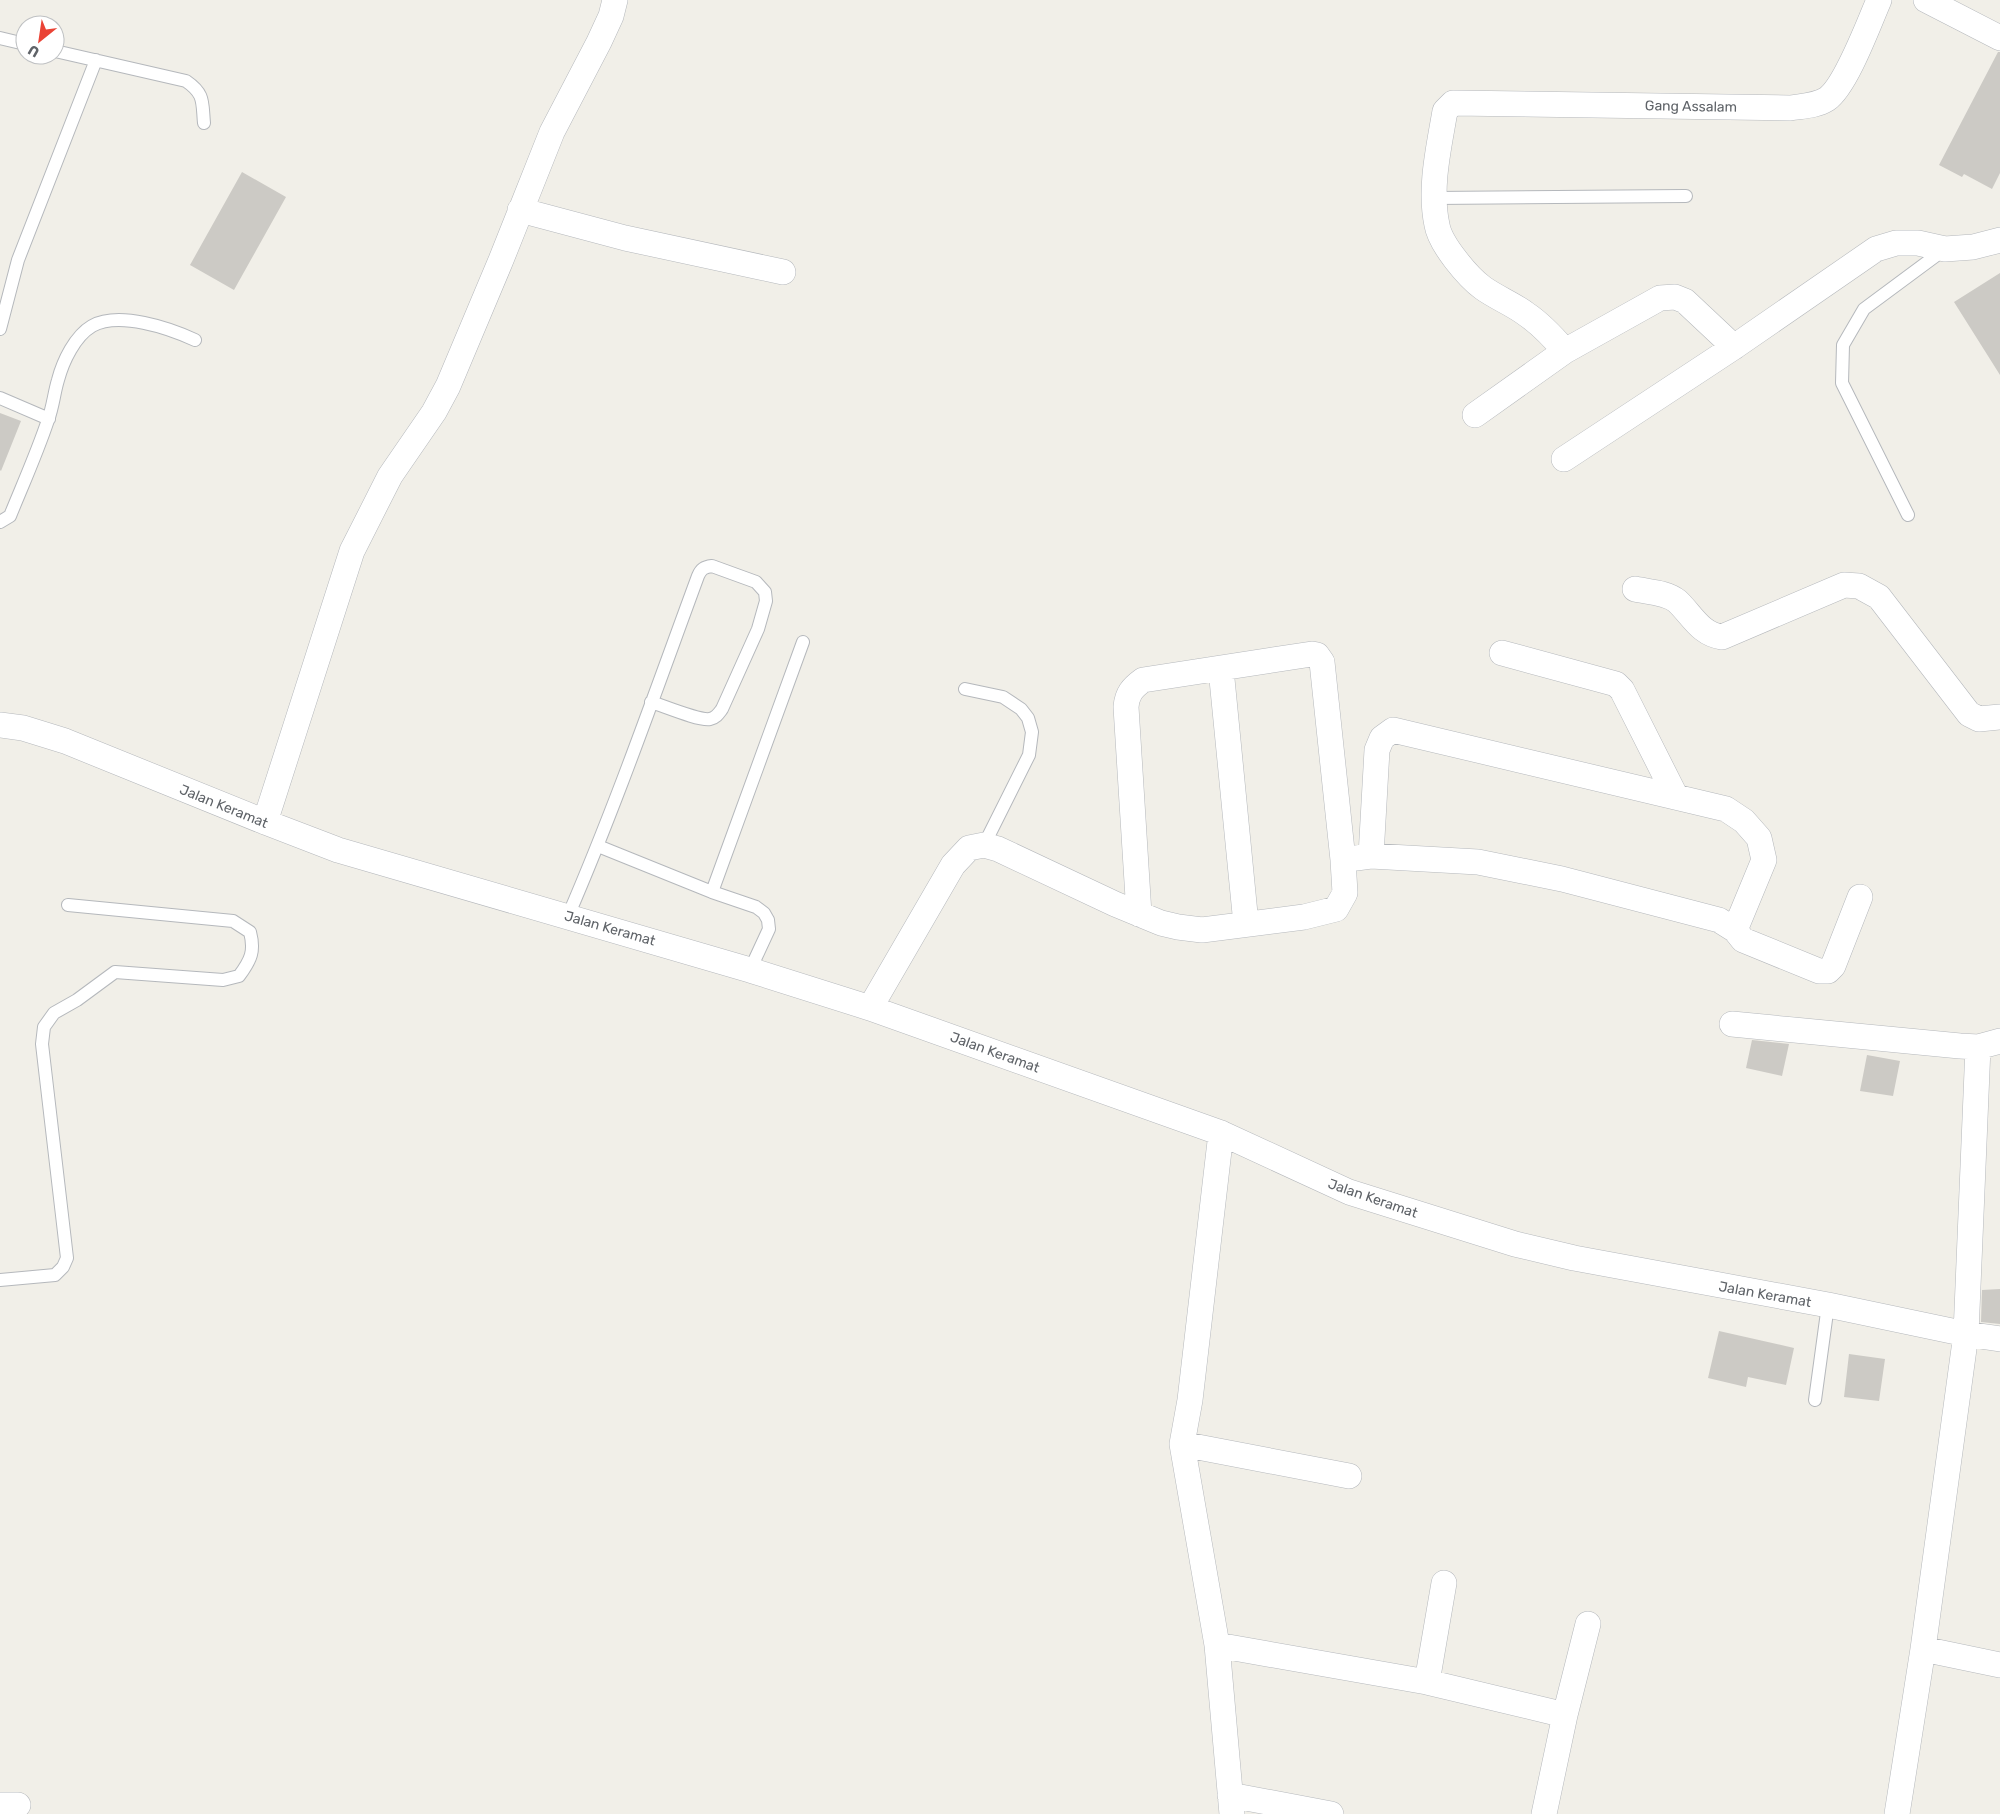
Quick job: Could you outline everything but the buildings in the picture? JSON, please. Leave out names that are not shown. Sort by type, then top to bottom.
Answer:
[{"type":"street","points":[[265,822],[352,550],[390,476],[434,412],[448,386],[502,260],[552,132],[611,16],[615,0]]},
{"type":"street","name":"Gang Assalam","points":[[1434,198],[1445,111],[1453,104],[1790,108],[1810,106],[1826,100],[1834,93],[1842,80],[1879,0]]},
{"type":"street","points":[[1926,0],[2000,38]]},
{"type":"street","points":[[1434,198],[1437,226],[1457,262],[1469,277],[1526,314],[1545,329],[1565,350]]},
{"type":"street","points":[[520,210],[625,238],[783,272]]},
{"type":"street","points":[[1564,458],[1734,347],[1876,249],[1896,243],[1918,243],[1945,249],[1973,247],[2000,240]]},
{"type":"street","points":[[1475,415],[1565,350],[1660,298],[1667,296],[1685,301],[1734,347]]},
{"type":"street","points":[[1635,589],[1668,596],[1676,601],[1712,636],[1722,637],[1844,585],[1859,586],[1879,597],[1969,714],[1979,719],[2000,716]]},
{"type":"street","points":[[1502,653],[1616,684],[1622,690],[1676,797]]},
{"type":"street","points":[[870,1008],[953,865],[968,848],[984,845],[998,848],[1139,914],[1178,927],[1202,930],[1304,917],[1336,909],[1345,893],[1343,860],[1322,662],[1319,657],[1312,654],[1143,680],[1134,686],[1127,699],[1139,914]]},
{"type":"street","points":[[1221,668],[1246,924]]},
{"type":"street","name":"Jalan Keramat","points":[[0,725],[23,728],[65,740],[338,850],[750,970],[870,1008],[1221,1133],[1349,1192],[1515,1244],[1574,1258],[2000,1339]]},
{"type":"street","points":[[1371,856],[1377,750],[1382,738],[1394,730],[1726,810],[1744,821],[1760,838],[1764,860],[1735,930]]},
{"type":"street","points":[[1343,860],[1371,856],[1478,862],[1562,879],[1719,920],[1735,930],[1743,940],[1820,972],[1828,971],[1833,966],[1860,897]]},
{"type":"street","points":[[1732,1024],[1989,1044],[1966,1334],[1923,1649],[1897,1814]]},
{"type":"street","points":[[1221,1133],[1191,1390],[1182,1444],[1217,1645],[1231,1805],[1331,1814]]},
{"type":"street","points":[[1182,1444],[1349,1476]]},
{"type":"street","points":[[1427,1682],[1444,1583]]},
{"type":"street","points":[[1544,1814],[1565,1716],[1588,1624]]},
{"type":"street","points":[[1217,1645],[1427,1682],[1565,1716]]},
{"type":"street","points":[[1923,1649],[2000,1665]]},
{"type":"lane","points":[[0,38],[15,42]]},
{"type":"lane","points":[[65,53],[186,81],[202,96],[204,123]]},
{"type":"lane","points":[[0,329],[18,260],[96,60]]},
{"type":"lane","points":[[1434,198],[1686,196]]},
{"type":"lane","points":[[1908,515],[1842,383],[1843,345],[1864,309],[1945,249]]},
{"type":"lane","points":[[0,522],[10,516],[49,419],[58,378],[82,333],[93,326],[115,320],[139,323],[178,332],[195,340]]},
{"type":"lane","points":[[0,398],[49,419]]},
{"type":"lane","points":[[568,916],[598,846],[701,570],[712,566],[762,586],[766,601],[758,628],[722,709],[717,716],[710,719],[699,718],[652,702]]},
{"type":"lane","points":[[712,892],[803,642]]},
{"type":"lane","points":[[966,689],[1003,697],[1021,709],[1028,718],[1032,732],[1029,754],[984,845]]},
{"type":"lane","points":[[598,846],[712,892],[756,907],[764,913],[768,920],[769,929],[750,970]]},
{"type":"lane","points":[[0,1280],[55,1275],[63,1267],[67,1258],[42,1044],[44,1027],[54,1013],[77,1000],[115,972],[224,980],[239,976],[250,958],[254,946],[250,932],[233,921],[68,905]]},
{"type":"lane","points":[[1815,1400],[1828,1305]]}]
